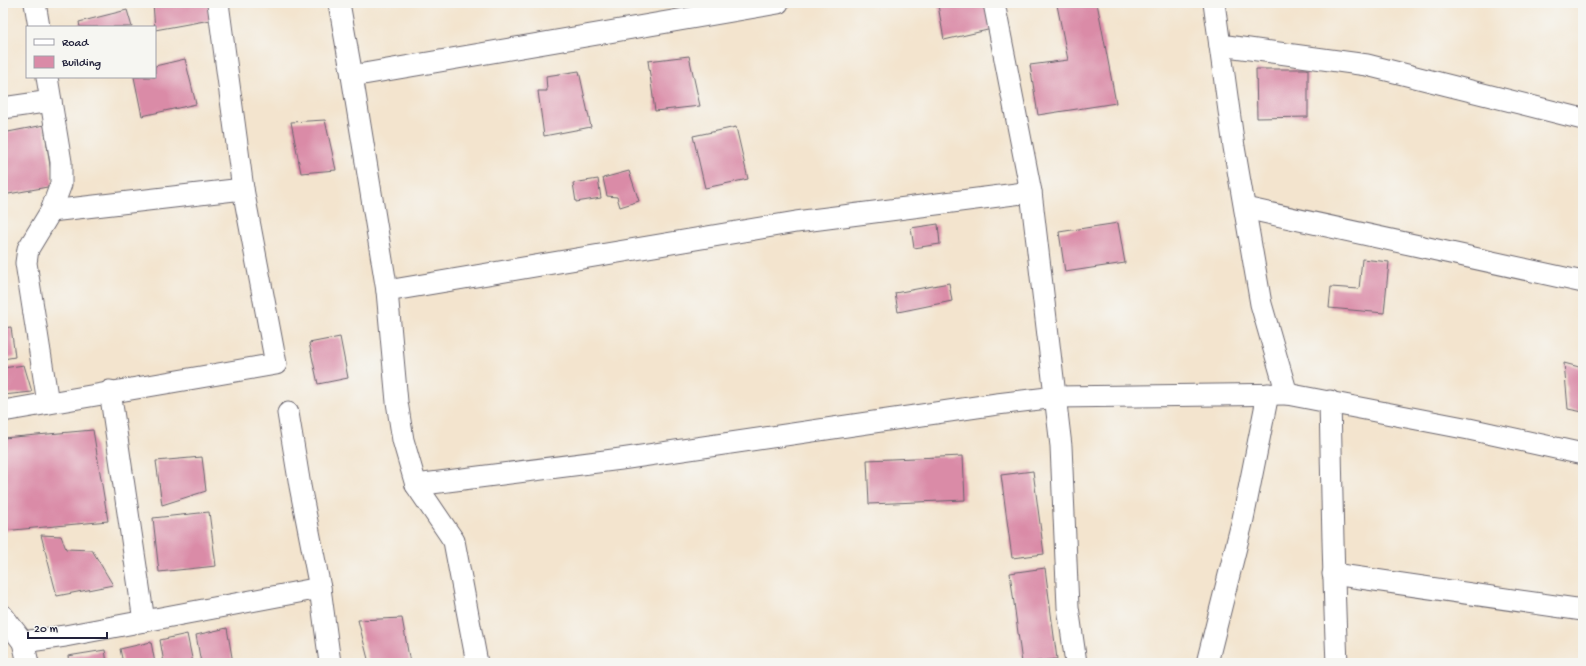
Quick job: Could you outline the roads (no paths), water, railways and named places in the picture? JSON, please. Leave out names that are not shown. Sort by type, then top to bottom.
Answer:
[{"type":"street","points":[[36,3],[39,26]]},
{"type":"street","points":[[3,411],[276,364],[243,189],[218,3]]},
{"type":"street","points":[[339,3],[387,291],[397,402],[403,440],[416,485],[454,541],[477,663]]},
{"type":"street","points":[[352,76],[778,3]]},
{"type":"street","points":[[994,3],[1031,192],[1061,446],[1068,607],[1076,663]]},
{"type":"street","points":[[1207,663],[1243,519],[1277,394],[1234,147],[1214,3]]},
{"type":"street","points":[[1220,45],[1367,65],[1583,120]]},
{"type":"street","points":[[47,78],[61,162],[61,184],[51,211],[28,249],[26,263],[48,403]]},
{"type":"street","points":[[3,108],[51,101]]},
{"type":"street","points":[[51,211],[243,189]]},
{"type":"street","points":[[387,291],[796,222],[1031,192]]},
{"type":"street","points":[[1245,208],[1583,282]]},
{"type":"street","points":[[110,392],[144,621]]},
{"type":"street","points":[[416,485],[621,459],[997,404],[1056,397],[1277,394],[1330,401],[1462,427],[1583,454]]},
{"type":"street","points":[[1330,401],[1333,574],[1337,663]]},
{"type":"street","points":[[288,413],[300,486],[320,588],[330,663]]},
{"type":"street","points":[[1333,574],[1583,610]]},
{"type":"street","points":[[23,642],[320,588]]},
{"type":"street","points":[[3,616],[23,642],[28,663]]}]
